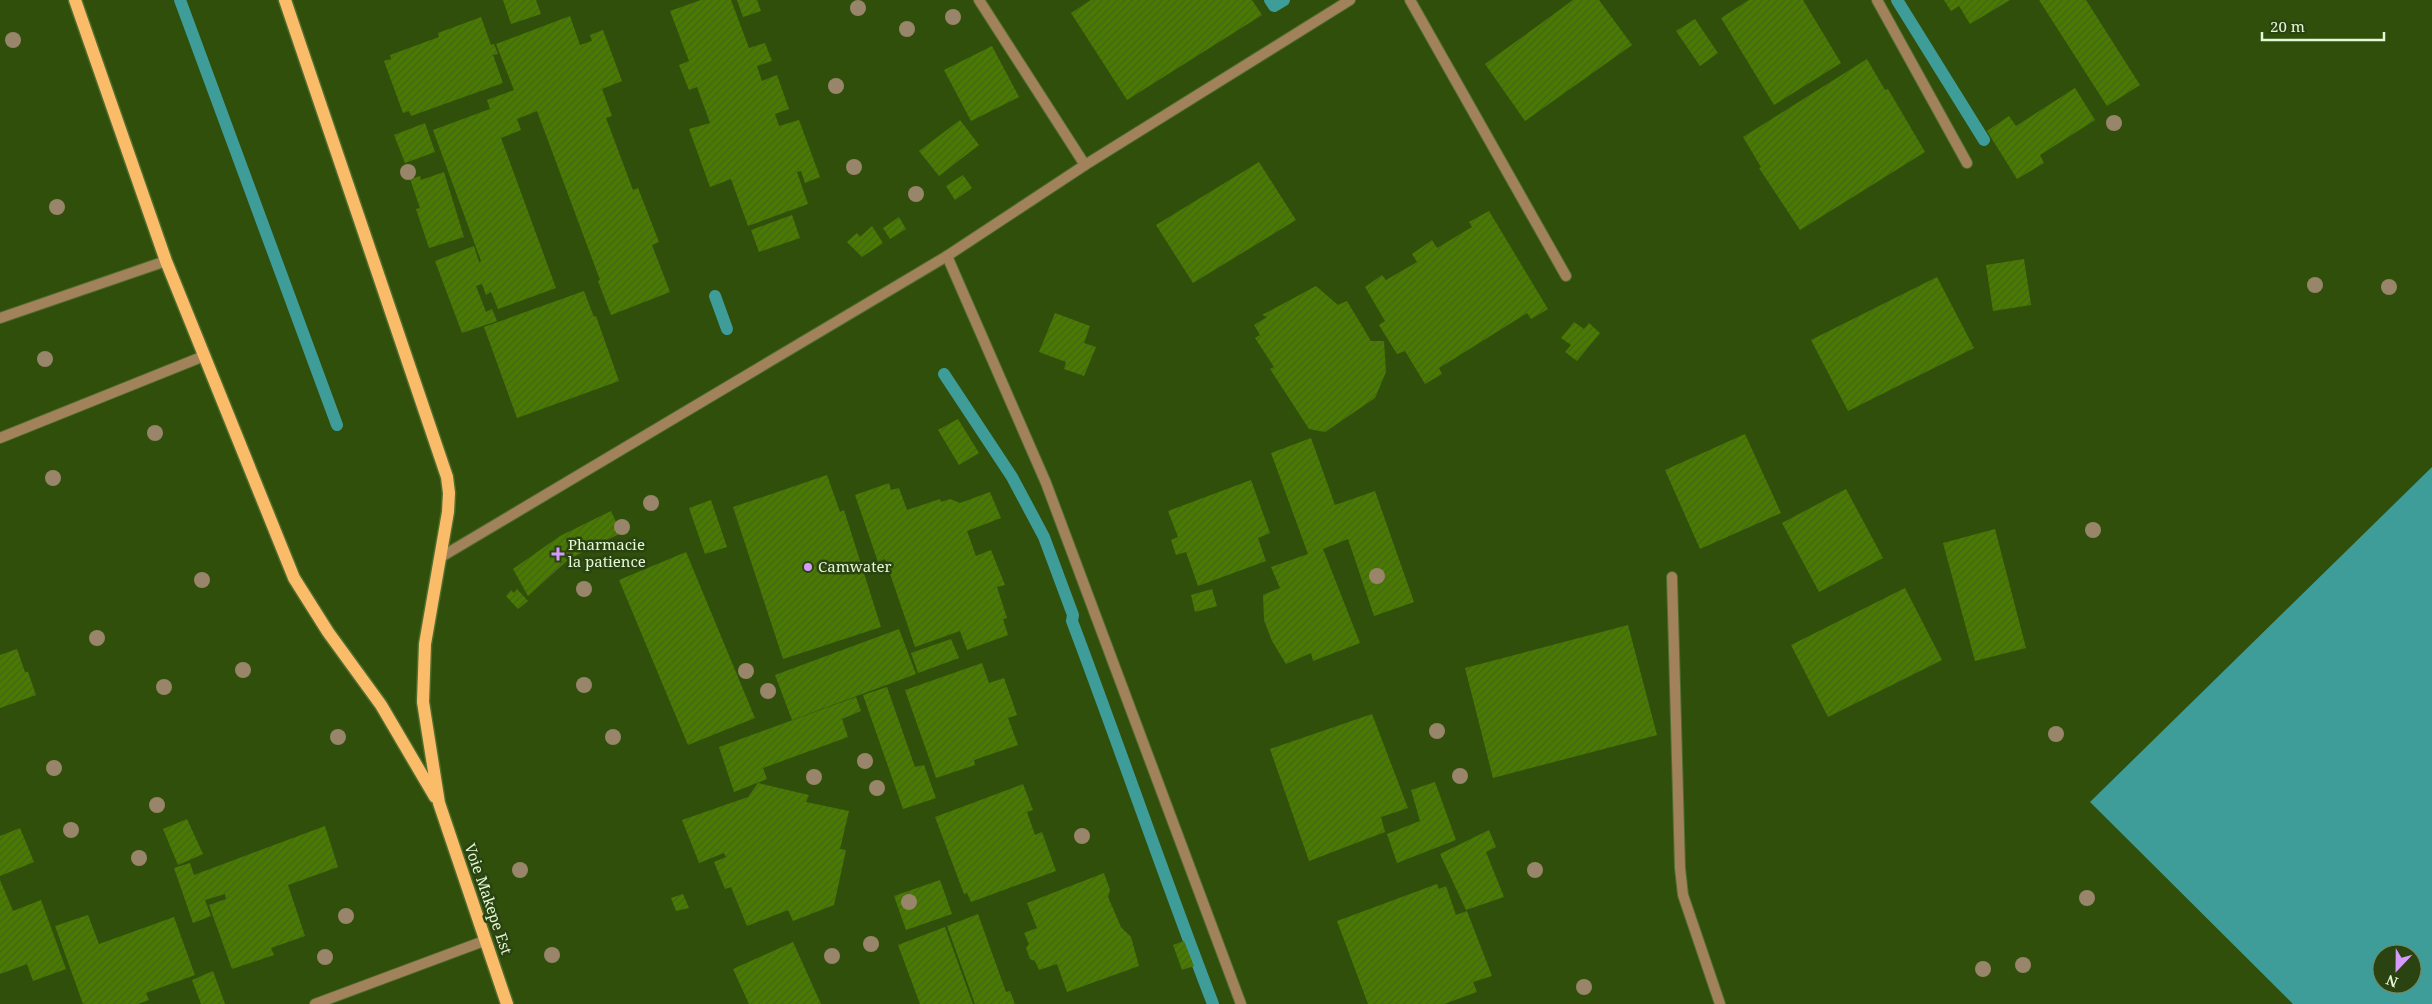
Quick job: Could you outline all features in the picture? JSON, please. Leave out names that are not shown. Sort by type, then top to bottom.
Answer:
[{"type":"main road","points":[[75,0],[166,261],[294,578],[328,632],[381,705],[439,803]]},
{"type":"main road","points":[[285,0],[447,477],[449,493],[448,512],[425,644],[423,702],[439,803]]},
{"type":"main road","name":"Voie Makepe Est","points":[[439,803],[484,941],[507,1004]]},
{"type":"street","points":[[980,0],[1085,165]]},
{"type":"street","points":[[441,558],[947,256],[1085,165],[1350,0]]},
{"type":"street","points":[[1410,0],[1566,276]]},
{"type":"street","points":[[1876,0],[1967,162]]},
{"type":"street","points":[[947,256],[1046,483],[1241,1004]]},
{"type":"street","points":[[0,318],[166,261]]},
{"type":"street","points":[[0,438],[204,356]]},
{"type":"street","points":[[1672,577],[1683,895],[1720,1004]]},
{"type":"street","points":[[315,1004],[484,941]]},
{"type":"water","points":[[2432,467],[2432,1004],[2293,1004],[2090,802]]},
{"type":"building","points":[[503,0],[536,0],[541,14],[511,24]]},
{"type":"building","points":[[701,0],[731,0],[749,48],[765,43],[772,61],[757,66],[762,81],[777,75],[789,109],[775,114],[779,126],[799,120],[820,177],[805,183],[801,171],[797,172],[808,204],[748,226],[731,179],[710,187],[689,129],[710,123],[697,87],[689,90],[679,65],[689,61],[670,11]]},
{"type":"building","points":[[737,0],[757,0],[761,11],[743,17]]},
{"type":"building","points":[[1091,0],[1252,0],[1262,15],[1127,100],[1071,13]]},
{"type":"building","points":[[1573,0],[1599,0],[1632,45],[1525,121],[1485,64]]},
{"type":"building","points":[[1749,0],[1803,0],[1841,63],[1774,105],[1721,18]]},
{"type":"building","points":[[1944,0],[2010,0],[1970,24],[1959,6],[1951,11]]},
{"type":"building","points":[[2039,0],[2086,0],[2140,85],[2107,106]]},
{"type":"building","points":[[570,16],[580,45],[592,41],[590,35],[603,30],[622,81],[602,89],[612,116],[606,118],[633,190],[638,188],[659,242],[652,245],[670,292],[611,315],[598,281],[600,280],[537,111],[517,119],[521,130],[501,138],[556,288],[498,309],[491,292],[486,295],[482,284],[476,286],[486,312],[492,309],[497,321],[462,333],[435,261],[474,246],[479,262],[481,261],[433,130],[490,109],[487,100],[514,90],[496,44]]},
{"type":"building","points":[[481,17],[491,45],[494,44],[498,54],[493,55],[503,83],[411,116],[409,111],[403,113],[384,61],[391,59],[390,55],[439,37],[438,33]]},
{"type":"building","points":[[1695,19],[1718,53],[1700,66],[1676,31]]},
{"type":"building","points":[[992,46],[1019,97],[971,121],[944,70]]},
{"type":"building","points":[[1867,59],[1885,90],[1888,89],[1925,152],[1800,230],[1759,168],[1761,167],[1743,137]]},
{"type":"building","points":[[2075,88],[2095,120],[2040,155],[2044,163],[2017,179],[1987,131],[2009,116],[2016,126]]},
{"type":"building","points":[[960,120],[979,145],[939,176],[919,151]]},
{"type":"building","points":[[425,123],[435,152],[405,163],[394,135]]},
{"type":"building","points":[[1259,162],[1296,220],[1193,283],[1156,225]]},
{"type":"building","points":[[444,172],[464,237],[429,248],[416,209],[420,208],[410,179],[420,176],[421,180]]},
{"type":"building","points":[[963,175],[972,188],[955,200],[946,186]]},
{"type":"building","points":[[1489,211],[1548,309],[1531,319],[1527,313],[1439,368],[1442,374],[1425,384],[1405,351],[1397,354],[1379,325],[1385,321],[1365,287],[1382,275],[1386,280],[1417,262],[1412,254],[1432,240],[1437,248],[1472,227],[1469,222]]},
{"type":"building","points":[[792,215],[800,238],[759,252],[751,230]]},
{"type":"building","points":[[899,217],[906,229],[890,239],[883,228]]},
{"type":"building","points":[[872,226],[883,243],[862,257],[847,242],[857,233],[860,237]]},
{"type":"building","points":[[2024,259],[2031,305],[1993,311],[1986,265]]},
{"type":"building","points":[[1937,277],[1974,348],[1848,411],[1811,340]]},
{"type":"building","points":[[1316,286],[1338,305],[1347,301],[1371,341],[1384,341],[1386,372],[1375,398],[1325,432],[1309,429],[1270,369],[1274,367],[1255,338],[1260,335],[1254,325],[1267,317],[1262,315]]},
{"type":"building","points":[[584,291],[594,317],[596,316],[619,381],[517,418],[484,327]]},
{"type":"building","points":[[1055,313],[1090,326],[1084,343],[1096,347],[1084,376],[1064,369],[1066,362],[1039,352]]},
{"type":"building","points":[[1574,322],[1584,329],[1589,323],[1600,333],[1577,361],[1565,352],[1571,345],[1561,338]]},
{"type":"building","points":[[958,419],[979,453],[959,465],[938,430]]},
{"type":"building","points":[[1745,434],[1781,513],[1700,549],[1665,470]]},
{"type":"building","points":[[1311,438],[1335,505],[1375,491],[1414,602],[1374,616],[1348,539],[1323,549],[1360,643],[1313,661],[1311,653],[1286,664],[1272,641],[1264,620],[1263,595],[1280,588],[1271,567],[1308,554],[1271,453]]},
{"type":"building","name":"Camwater","points":[[827,475],[840,512],[844,510],[881,627],[783,659],[733,507]]},
{"type":"building","points":[[1251,480],[1270,533],[1258,538],[1266,561],[1198,586],[1186,552],[1176,555],[1171,540],[1178,537],[1168,511]]},
{"type":"building","points":[[889,483],[891,490],[899,488],[907,510],[940,499],[941,502],[950,499],[960,503],[990,492],[1001,518],[967,531],[976,556],[991,550],[1005,585],[997,587],[1007,618],[1003,619],[1008,635],[967,650],[960,631],[915,647],[885,559],[878,562],[855,495]]},
{"type":"building","points":[[1846,489],[1883,558],[1819,592],[1782,523]]},
{"type":"building","points":[[711,500],[727,547],[705,554],[689,508]]},
{"type":"building","points":[[611,511],[621,533],[569,559],[528,596],[513,569],[560,536]]},
{"type":"building","points":[[1995,529],[2026,648],[1975,661],[1943,543]]},
{"type":"building","points":[[686,552],[755,718],[688,745],[619,580]]},
{"type":"building","points":[[1905,588],[1942,660],[1828,717],[1791,645]]},
{"type":"building","points":[[517,589],[528,601],[518,609],[506,596],[511,590],[514,593]]},
{"type":"building","points":[[1212,589],[1217,606],[1195,612],[1191,595]]},
{"type":"building","points":[[1628,625],[1657,735],[1493,778],[1465,668]]},
{"type":"building","points":[[899,629],[916,674],[792,720],[775,675]]},
{"type":"building","points":[[951,639],[959,658],[918,673],[911,653]]},
{"type":"building","points":[[17,649],[36,695],[0,708],[0,655]]},
{"type":"building","points":[[982,663],[989,683],[1004,678],[1017,715],[1008,718],[1018,745],[974,760],[975,765],[936,778],[905,690]]},
{"type":"building","points":[[887,687],[915,767],[924,765],[936,798],[903,809],[863,695]]},
{"type":"building","points":[[856,697],[861,711],[842,719],[848,737],[763,768],[767,779],[734,792],[719,747]]},
{"type":"building","points":[[1372,714],[1408,808],[1381,817],[1385,832],[1309,861],[1270,749]]},
{"type":"building","points":[[1435,782],[1456,840],[1397,863],[1387,834],[1420,821],[1411,790]]},
{"type":"building","points":[[758,783],[809,795],[806,802],[849,811],[840,849],[846,850],[834,905],[793,921],[788,910],[747,926],[731,887],[725,889],[714,862],[726,857],[724,853],[699,863],[682,820],[748,797]]},
{"type":"building","points":[[1023,784],[1033,810],[1027,812],[1035,835],[1042,832],[1056,871],[971,902],[967,893],[964,894],[935,817]]},
{"type":"building","points":[[187,819],[203,854],[178,865],[163,829]]},
{"type":"building","points":[[325,826],[338,867],[288,885],[305,936],[271,948],[274,955],[232,969],[209,905],[226,899],[225,894],[205,900],[211,916],[193,923],[174,868],[190,863],[194,875]]},
{"type":"building","points":[[20,828],[34,862],[0,876],[0,836]]},
{"type":"building","points":[[1489,830],[1496,847],[1486,852],[1504,897],[1466,910],[1440,854]]},
{"type":"building","points":[[1104,873],[1110,890],[1108,897],[1121,927],[1131,937],[1139,966],[1067,992],[1057,964],[1039,970],[1035,961],[1030,959],[1026,948],[1029,944],[1024,933],[1037,928],[1027,903]]},
{"type":"building","points":[[0,880],[13,911],[41,900],[66,969],[33,981],[27,964],[0,974]]},
{"type":"building","points":[[940,880],[952,914],[906,930],[894,896]]},
{"type":"building","points":[[1437,884],[1439,889],[1446,886],[1456,915],[1467,911],[1492,976],[1473,982],[1477,992],[1444,1004],[1368,1004],[1337,921]]},
{"type":"building","points":[[683,894],[689,908],[676,911],[671,898]]},
{"type":"building","points":[[978,914],[1006,992],[1010,991],[1015,1004],[975,1004],[947,926]]},
{"type":"building","points":[[88,915],[99,944],[174,917],[195,975],[146,993],[149,1000],[138,1004],[83,1004],[55,926]]},
{"type":"building","points":[[945,927],[973,1004],[920,1004],[898,945]]},
{"type":"building","points":[[1184,941],[1194,966],[1182,970],[1173,945]]},
{"type":"building","points":[[793,942],[821,1004],[749,1004],[733,969]]},
{"type":"building","points":[[213,971],[225,1004],[201,1004],[192,980]]},
{"type":"waterway","points":[[180,0],[337,425]]},
{"type":"waterway","points":[[1270,0],[1274,6],[1284,0]]},
{"type":"waterway","points":[[1897,0],[1984,140]]},
{"type":"waterway","points":[[715,296],[727,329]]},
{"type":"waterway","points":[[944,374],[1012,477],[1044,537],[1073,615],[1072,621],[1213,1004]]},
{"type":"place","name":"Pharmacie la patience","points":[[558,554]]},
{"type":"place","name":"Camwater","points":[[808,567]]}]
